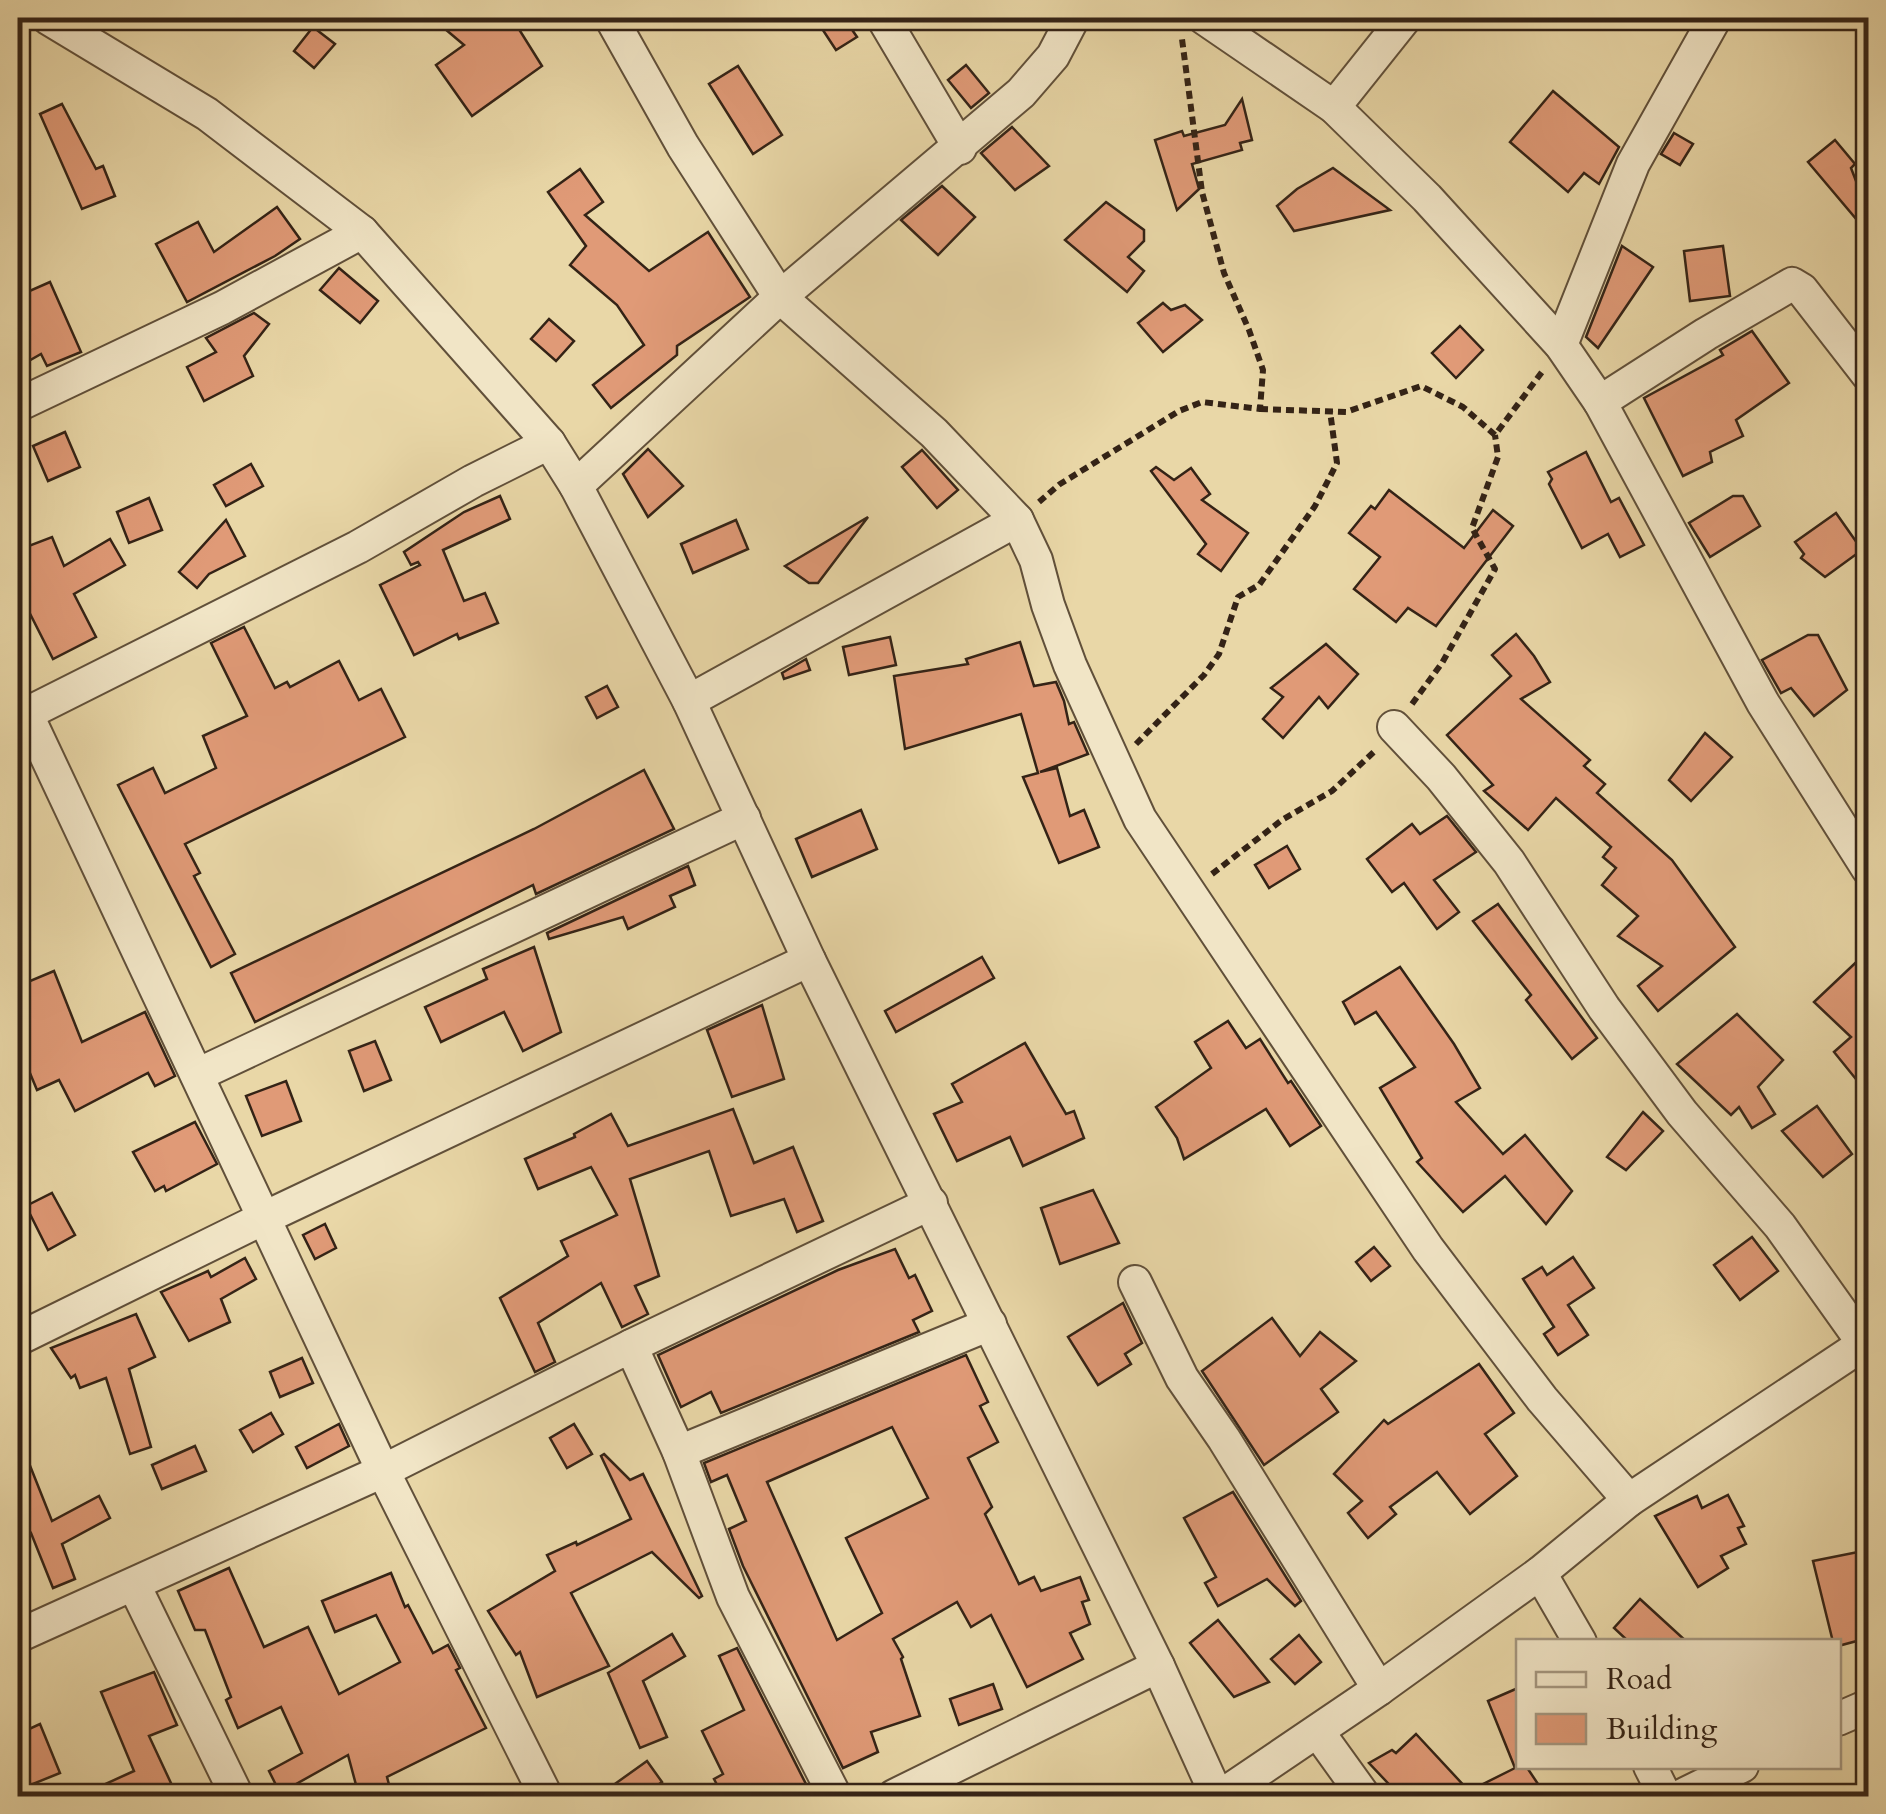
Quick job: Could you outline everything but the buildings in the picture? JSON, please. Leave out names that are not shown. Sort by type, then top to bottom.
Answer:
[{"type":"street","points":[[48,18],[208,114],[362,232],[548,444],[576,486],[689,701],[809,960],[1219,1796],[1318,1732],[1540,1573],[1629,1500],[1866,1342],[1780,1226],[1682,1114],[1604,1008],[1509,862],[1441,776],[1394,727]]},
{"type":"street","points":[[611,18],[683,146],[780,297],[934,433],[1017,520],[1036,560],[1070,666],[1140,819],[1428,1249],[1542,1399],[1629,1500]]},
{"type":"street","points":[[883,18],[960,148]]},
{"type":"street","points":[[576,486],[780,297],[1021,93],[1053,56],[1073,18]]},
{"type":"street","points":[[1334,108],[1405,18]]},
{"type":"street","points":[[1560,345],[1633,164],[1715,18]]},
{"type":"street","points":[[1193,25],[1334,108],[1427,198],[1560,345],[1600,402],[1763,703],[1867,863]]},
{"type":"street","points":[[18,405],[222,308],[362,232]]},
{"type":"street","points":[[1600,402],[1792,284],[1802,290],[1868,375]]},
{"type":"street","points":[[546,1796],[384,1471],[198,1075],[22,716],[358,547],[473,481],[548,444]]},
{"type":"street","points":[[689,701],[1017,520]]},
{"type":"street","points":[[198,1075],[744,818]]},
{"type":"street","points":[[18,1339],[809,960]]},
{"type":"street","points":[[18,1636],[384,1471],[631,1346],[930,1203]]},
{"type":"street","points":[[1136,1282],[1182,1378],[1379,1689]]},
{"type":"street","points":[[679,1452],[990,1324]]},
{"type":"street","points":[[631,1346],[679,1452],[734,1597],[834,1796]]},
{"type":"street","points":[[1540,1573],[1578,1639]]},
{"type":"street","points":[[134,1586],[237,1796]]},
{"type":"street","points":[[894,1796],[1158,1666]]},
{"type":"street","points":[[1841,1718],[1868,1706]]},
{"type":"street","points":[[1318,1732],[1364,1796]]},
{"type":"street","points":[[1652,1769],[1665,1796]]},
{"type":"street","points":[[1681,1796],[1736,1769]]},
{"type":"path","points":[[1193,25],[1202,192],[1224,273],[1262,370],[1260,409]]},
{"type":"path","points":[[1495,434],[1560,345]]},
{"type":"path","points":[[1017,520],[1060,484],[1180,411],[1202,402],[1346,412],[1421,386],[1463,407],[1495,434],[1498,457],[1472,528],[1495,569],[1442,663],[1367,761],[1332,791],[1282,820],[1188,893]]},
{"type":"path","points":[[1116,766],[1204,676],[1219,654],[1238,597],[1259,584],[1314,506],[1337,463],[1330,412]]}]
